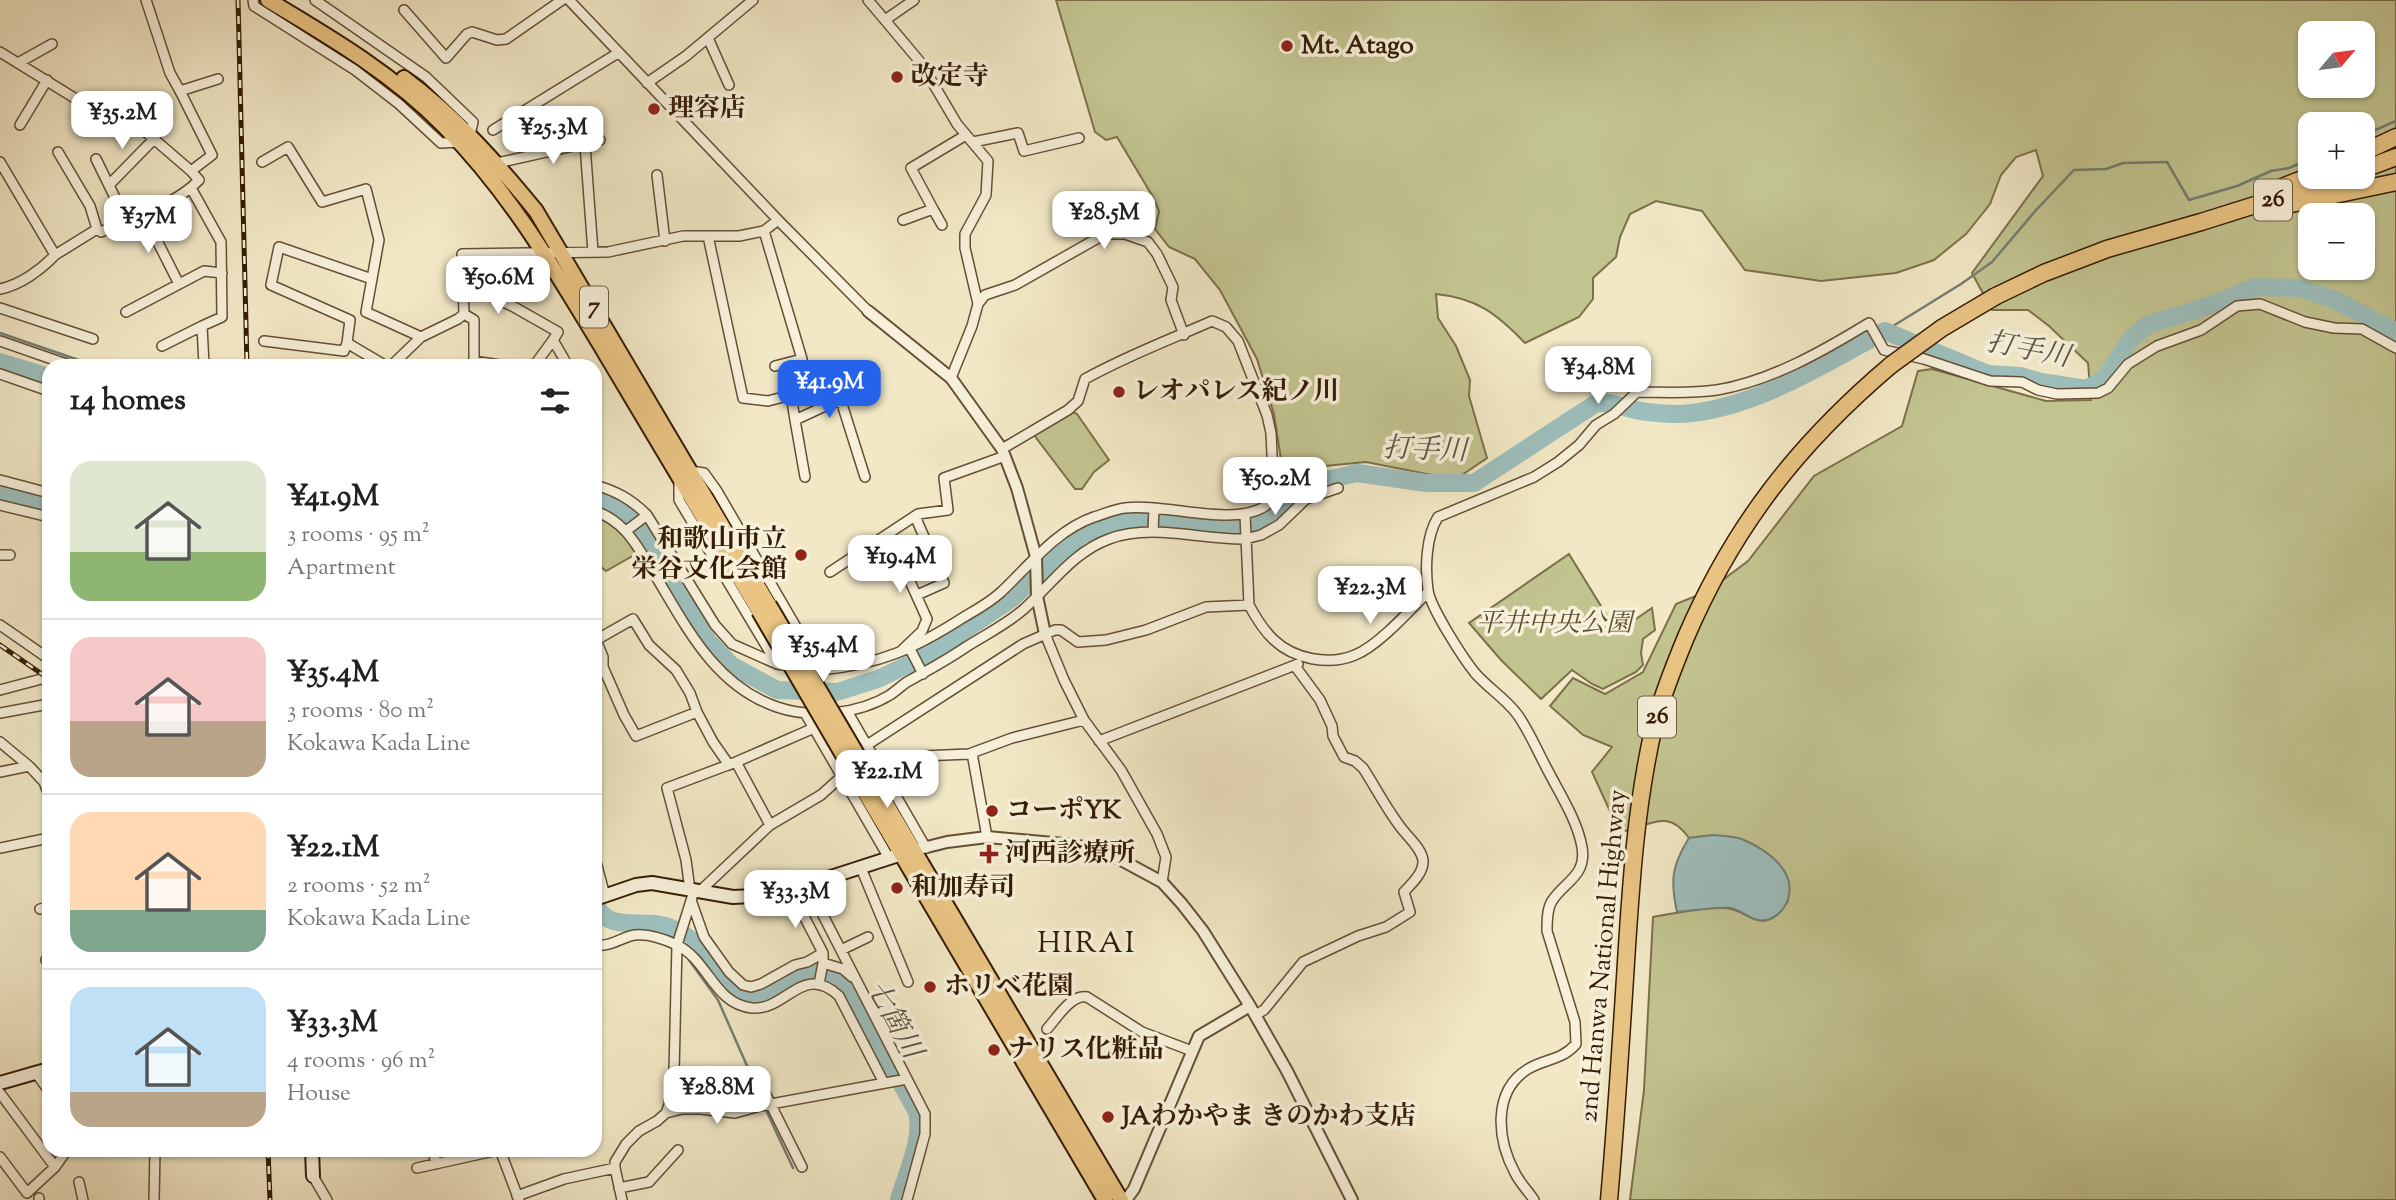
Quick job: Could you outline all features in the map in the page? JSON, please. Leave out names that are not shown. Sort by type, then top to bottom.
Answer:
[{"type":"highway","points":[[2375,147],[2396,138]]},
{"type":"highway","points":[[2375,165],[2396,157]]},
{"type":"highway","points":[[2132,242],[2298,180]]},
{"type":"highway","points":[[2201,222],[2396,183]]},
{"type":"highway","name":"2nd Hanwa National Highway","points":[[1609,1200],[1632,859],[1642,785],[1655,723],[1674,665],[1706,593],[1731,546],[1761,500],[1830,421],[1891,365],[1942,328],[1996,296],[2043,273],[2132,242],[2306,189]]},
{"type":"highway","points":[[1614,1143],[1617,1200]]},
{"type":"main road","name":"7","points":[[268,0],[419,89],[465,139],[545,253],[685,475],[764,608],[908,853],[1105,1200]]},
{"type":"main road","name":"7","points":[[286,0],[365,55]]},
{"type":"main road","name":"7","points":[[465,139],[497,163],[536,211],[563,254],[685,475]]},
{"type":"main road","name":"7","points":[[908,853],[1121,1200]]},
{"type":"main road","points":[[602,896],[636,885],[652,883],[694,893],[753,897],[791,891],[908,853]]},
{"type":"main road","points":[[0,1083],[42,1071]]},
{"type":"main road","points":[[313,1176],[315,1157]]},
{"type":"street","points":[[146,0],[170,73],[212,155],[191,171]]},
{"type":"street","points":[[253,0],[254,6],[355,70],[441,143],[465,139],[473,122],[426,77],[315,0]]},
{"type":"street","points":[[404,10],[446,58],[467,34],[472,32],[497,40],[506,39],[562,0]]},
{"type":"street","points":[[569,0],[868,311],[951,378],[1004,453],[1017,488],[1036,561],[1037,594],[1045,634],[1084,720],[1121,771],[1157,834],[1167,857],[1162,882]]},
{"type":"street","points":[[869,0],[921,63],[957,124],[988,161],[986,195],[965,234],[965,248],[978,304]]},
{"type":"street","points":[[885,20],[914,0]]},
{"type":"street","points":[[647,83],[686,57],[747,2]]},
{"type":"street","points":[[708,38],[729,85]]},
{"type":"street","points":[[18,62],[52,44]]},
{"type":"street","points":[[0,52],[89,107],[155,138],[199,180],[191,188],[101,232],[97,229],[90,206],[58,152]]},
{"type":"street","points":[[493,130],[618,53]]},
{"type":"street","points":[[180,91],[218,79]]},
{"type":"street","points":[[20,125],[47,80]]},
{"type":"street","points":[[942,225],[911,168],[970,139],[1018,133],[1024,151],[1079,138]]},
{"type":"street","points":[[110,184],[155,138]]},
{"type":"street","points":[[497,163],[600,141]]},
{"type":"street","points":[[585,145],[593,252]]},
{"type":"street","points":[[262,162],[288,147],[322,202],[366,189],[379,240],[366,312],[421,337]]},
{"type":"street","points":[[96,159],[126,220]]},
{"type":"street","points":[[0,162],[55,255]]},
{"type":"street","points":[[657,175],[665,241]]},
{"type":"street","points":[[162,346],[222,317],[221,242],[191,188]]},
{"type":"street","points":[[903,220],[933,209]]},
{"type":"street","points":[[143,213],[179,284]]},
{"type":"street","points":[[464,314],[461,254],[608,252],[683,236],[739,236],[764,231],[778,220]]},
{"type":"street","points":[[0,289],[26,278],[55,255],[97,229]]},
{"type":"street","points":[[764,231],[802,359],[775,366]]},
{"type":"street","points":[[951,378],[978,304],[985,295],[1015,285],[1105,234],[1125,234],[1148,242],[1173,287],[1171,300],[1184,335]]},
{"type":"street","points":[[708,236],[743,398],[768,401],[791,396],[805,477]]},
{"type":"street","points":[[264,341],[344,351],[351,320],[271,285],[279,247],[372,279]]},
{"type":"street","points":[[126,312],[204,271],[222,273]]},
{"type":"street","points":[[463,283],[558,332],[539,359]]},
{"type":"street","points":[[1534,1200],[1515,1174],[1505,1150],[1500,1128],[1503,1104],[1509,1088],[1528,1068],[1566,1055],[1576,1044],[1575,1022],[1547,932],[1546,918],[1552,901],[1571,882],[1581,864],[1582,848],[1571,817],[1522,721],[1508,703],[1477,675],[1457,648],[1428,592],[1430,542],[1438,517],[1534,477],[1558,462],[1579,445],[1596,425],[1614,414],[1637,391],[1690,393],[1745,382],[1831,346],[1869,323],[1884,350],[1924,359],[1990,381],[2022,382],[2038,390],[2057,394],[2098,393],[2108,388],[2129,363],[2157,346],[2202,330],[2237,306],[2260,304],[2305,322],[2334,328],[2362,329],[2396,348]]},
{"type":"street","points":[[0,308],[93,339]]},
{"type":"street","points":[[396,359],[421,337],[464,314]]},
{"type":"street","points":[[464,314],[474,320],[474,359]]},
{"type":"street","points":[[602,487],[633,501],[732,644],[777,664],[821,670],[855,666],[911,651],[996,597],[1069,530],[1091,518],[1125,508],[1245,516],[1264,508],[1274,497],[1272,433],[1238,341],[1226,327],[1212,321],[1184,335],[1162,341],[1086,379],[1078,401],[1068,410],[1004,453],[944,478],[948,510],[915,516],[830,572]]},
{"type":"street","points":[[202,326],[204,359]]},
{"type":"street","points":[[553,340],[565,359]]},
{"type":"street","points":[[0,341],[52,359]]},
{"type":"street","points":[[347,343],[376,359]]},
{"type":"street","points":[[0,374],[42,389]]},
{"type":"street","points":[[795,420],[836,401],[842,404],[865,477]]},
{"type":"street","points":[[777,664],[679,500],[677,485],[685,475],[704,473],[717,491],[821,670]]},
{"type":"street","points":[[0,480],[42,491]]},
{"type":"street","points":[[602,513],[611,516],[628,530],[707,658],[724,676],[763,702],[805,713],[847,711],[876,702],[1022,611],[1084,552],[1107,539],[1153,529],[1261,535],[1279,526],[1306,499],[1338,488]]},
{"type":"street","points":[[0,505],[42,515]]},
{"type":"street","points":[[1153,529],[1155,510]]},
{"type":"street","points":[[628,530],[645,516]]},
{"type":"street","points":[[915,516],[944,583],[917,595]]},
{"type":"street","points":[[1245,516],[1249,605],[1261,626],[1274,641],[1286,649],[1309,658],[1328,661],[1355,655],[1370,645],[1428,592]]},
{"type":"street","points":[[889,535],[927,619],[927,624],[900,653]]},
{"type":"street","points":[[666,1112],[674,1072],[677,944],[694,893],[770,825],[821,795],[871,751],[1023,644],[1061,630],[1078,642],[1106,640],[1146,630],[1206,607],[1249,605]]},
{"type":"street","points":[[602,637],[633,619],[649,645],[676,670],[690,693],[697,712],[770,825]]},
{"type":"street","points":[[0,625],[42,654]]},
{"type":"street","points":[[911,651],[922,671]]},
{"type":"street","points":[[1099,741],[1295,666],[1309,658]]},
{"type":"street","points":[[1126,1200],[1134,1189],[1199,1037],[1253,1011],[1264,1010],[1303,962],[1358,936],[1386,927],[1410,912],[1404,892],[1415,880],[1423,864],[1422,857],[1363,768],[1344,758],[1320,700],[1295,666]]},
{"type":"street","points":[[602,674],[636,736],[697,712]]},
{"type":"street","points":[[0,690],[42,679]]},
{"type":"street","points":[[0,713],[42,705]]},
{"type":"street","points":[[847,711],[871,751],[908,853]]},
{"type":"street","points":[[805,713],[842,777],[908,853]]},
{"type":"street","points":[[871,751],[895,758],[972,753],[1012,738],[1084,720]]},
{"type":"street","points":[[814,728],[667,788],[704,937],[729,972],[743,985],[751,987],[794,965],[823,960],[843,969],[857,982]]},
{"type":"street","points":[[0,742],[42,780]]},
{"type":"street","points":[[972,753],[986,837]]},
{"type":"street","points":[[0,772],[29,766]]},
{"type":"street","points":[[908,853],[947,842],[986,837],[1075,845],[1112,855],[1162,882],[1203,931],[1253,1011],[1287,1071],[1352,1200]]},
{"type":"street","points":[[0,848],[42,839]]},
{"type":"street","points":[[861,868],[908,982]]},
{"type":"street","points":[[807,886],[905,1080],[920,1103],[926,1124],[925,1134],[907,1200]]},
{"type":"street","points":[[791,891],[823,960],[819,982]]},
{"type":"street","points":[[602,945],[614,944],[632,936],[652,936],[677,944],[696,958],[724,996],[733,1003],[744,1006],[767,1006],[799,988],[819,982],[839,996],[889,1083]]},
{"type":"street","points":[[841,950],[868,937]]},
{"type":"street","points":[[1047,1029],[1073,999],[1081,996],[1087,997],[1142,1032],[1192,1051]]},
{"type":"street","points":[[36,1073],[42,1081]]},
{"type":"street","points":[[758,1079],[767,1105],[802,1167]]},
{"type":"street","points":[[622,1200],[615,1162],[633,1138],[666,1112],[701,1109],[735,1113],[905,1080]]},
{"type":"street","points":[[0,1093],[42,1150]]},
{"type":"street","points":[[620,1188],[649,1181],[678,1150]]},
{"type":"street","points":[[0,1157],[27,1193],[62,1157]]},
{"type":"street","points":[[48,1157],[55,1167]]},
{"type":"street","points":[[154,1200],[155,1157]]},
{"type":"street","points":[[434,1157],[436,1164]]},
{"type":"street","points":[[417,1168],[468,1157]]},
{"type":"street","points":[[502,1157],[518,1198],[564,1179],[615,1168]]},
{"type":"street","points":[[313,1176],[327,1200]]},
{"type":"street","points":[[79,1182],[83,1200]]},
{"type":"green space","points":[[1056,0],[2396,0],[2396,1200],[1630,1200],[1644,1090],[1653,917],[1724,908],[1763,921],[1775,917],[1788,901],[1713,835],[1689,838],[1682,829],[1668,821],[1653,822],[1626,831],[1613,818],[1592,772],[1612,747],[1583,735],[1550,706],[1573,678],[1605,694],[1643,672],[1676,604],[1708,591],[1748,561],[1814,476],[1902,426],[1918,371],[1932,369],[2046,401],[2091,400],[2088,363],[2028,310],[1992,310],[1972,273],[2043,176],[2036,150],[2016,157],[2001,175],[1990,204],[1966,234],[1934,260],[1896,273],[1821,281],[1745,270],[1702,211],[1656,201],[1630,214],[1620,237],[1616,257],[1593,278],[1593,299],[1579,317],[1525,343],[1485,309],[1463,299],[1436,294],[1438,318],[1456,346],[1470,380],[1469,396],[1487,458],[1462,475],[1442,477],[1366,462],[1304,468],[1287,477],[1282,466],[1274,414],[1257,359],[1220,290],[1195,259],[1169,247],[1155,229],[1159,211],[1153,197],[1117,137],[1106,140],[1095,132]]},
{"type":"green space","points":[[1071,411],[1077,414],[1109,460],[1094,472],[1082,489],[1075,489],[1034,435]]},
{"type":"green space","points":[[602,519],[621,530],[636,554],[606,571],[602,568]]},
{"type":"green space","name":"平井中央公園","points":[[1569,554],[1617,632],[1652,608],[1655,630],[1643,639],[1643,665],[1636,672],[1603,689],[1572,670],[1541,699],[1501,660],[1469,623]]},
{"type":"green space","points":[[923,762],[930,781],[899,787],[892,764]]},
{"type":"water","points":[[1713,835],[1744,840],[1778,863],[1788,879],[1790,889],[1787,903],[1777,915],[1761,920],[1735,909],[1725,908],[1677,912],[1673,882],[1679,856],[1689,838]]},
{"type":"waterway","points":[[2375,130],[2396,121]]},
{"type":"waterway","points":[[1885,331],[1992,262],[2074,170],[2106,169],[2123,163],[2167,162],[2189,200],[2298,164]]},
{"type":"waterway","name":"打手川","points":[[602,501],[615,505],[640,528],[708,641],[731,665],[777,690],[837,692],[878,679],[928,655],[1011,599],[1081,535],[1117,521],[1165,519],[1237,526],[1264,521],[1317,482],[1357,473],[1426,483],[1474,483],[1595,404],[1607,403],[1646,412],[1679,414],[1732,405],[1785,384],[1885,331],[1988,374],[2020,376],[2086,389],[2105,379],[2130,340],[2147,325],[2211,305],[2255,287],[2298,288],[2333,299],[2396,334]]},
{"type":"waterway","points":[[469,359],[470,320]]},
{"type":"waterway","points":[[0,333],[76,359]]},
{"type":"waterway","name":"打手川","points":[[0,362],[42,375]]},
{"type":"waterway","name":"七箇川","points":[[0,494],[42,503]]},
{"type":"waterway","name":"七箇川","points":[[602,914],[617,922],[663,925],[685,936],[703,952],[726,985],[739,994],[761,995],[809,972],[822,972],[836,979],[852,994],[917,1112],[919,1122],[916,1144],[899,1200]]},
{"type":"waterway","name":"七箇川","points":[[688,947],[690,939]]},
{"type":"waterway","points":[[689,960],[718,1000],[763,1102]]},
{"type":"waterway","points":[[765,1108],[793,1168]]},
{"type":"railway","points":[[238,0],[247,359]]},
{"type":"railway","points":[[0,645],[42,674]]},
{"type":"railway","points":[[268,1157],[270,1200]]},
{"type":"place","name":"Mt. Atago","points":[[1287,46]]},
{"type":"place","name":"改定寺","points":[[897,77]]},
{"type":"place","name":"理容店","points":[[654,109]]},
{"type":"place","name":"レオパレス紀ノ川","points":[[1119,392]]},
{"type":"place","name":"和歌山市立 栄谷文化会館","points":[[801,555]]},
{"type":"place","name":"コーポYK","points":[[992,811]]},
{"type":"place","name":"河西診療所","points":[[989,854]]},
{"type":"place","name":"和加寿司","points":[[897,888]]},
{"type":"place","name":"ホリベ花園","points":[[930,987]]},
{"type":"place","name":"ナリス化粧品","points":[[994,1050]]},
{"type":"place","name":"JAわかやま きのかわ支店","points":[[1108,1117]]},
{"type":"district","name":"HIRAI","points":[[1087,944]]}]
